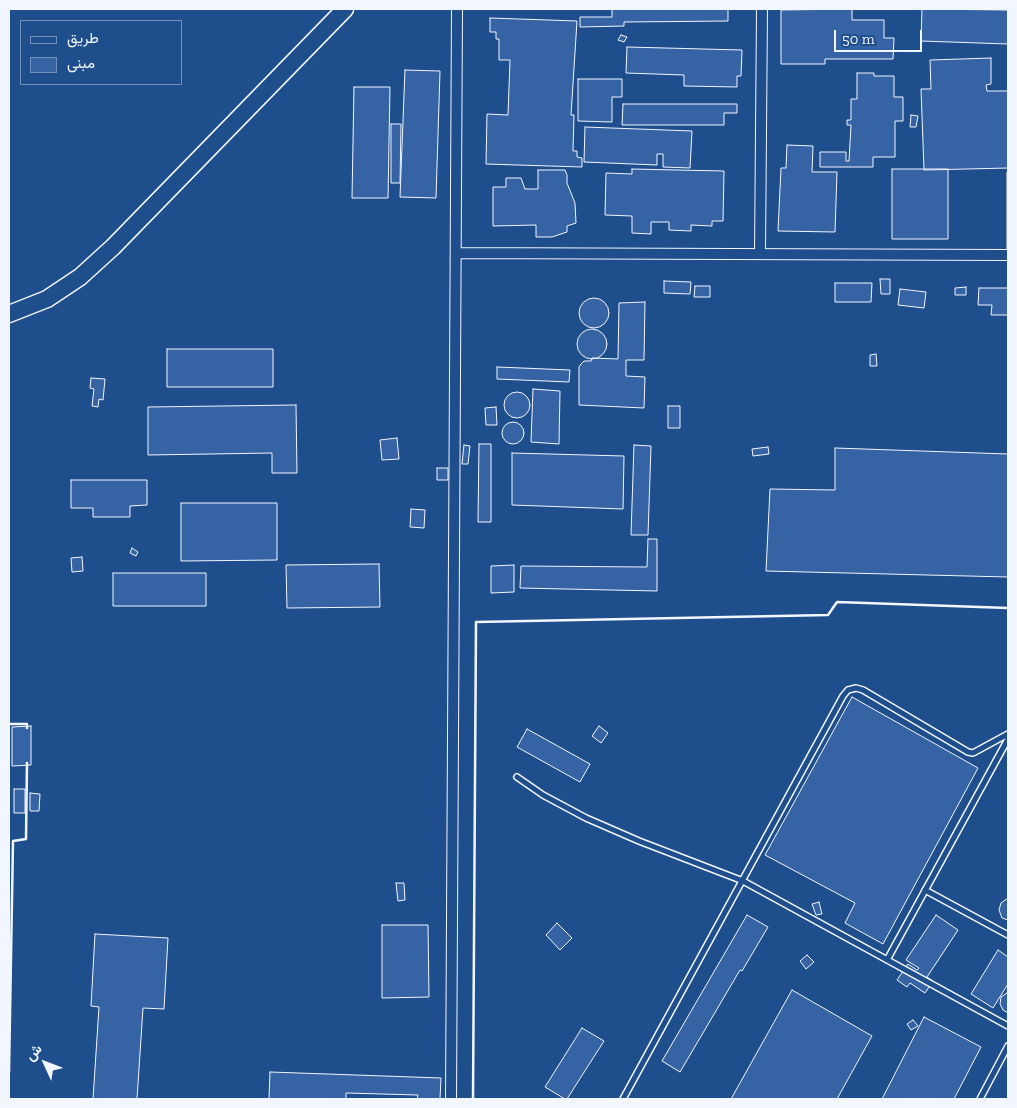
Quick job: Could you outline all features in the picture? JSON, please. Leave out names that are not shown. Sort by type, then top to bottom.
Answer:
[{"type":"main road","points":[[9,314],[47,299],[80,277],[113,247],[345,9]]},
{"type":"street","points":[[451,1099],[457,9]]},
{"type":"street","points":[[760,254],[762,9]]},
{"type":"street","points":[[456,254],[1008,256]]},
{"type":"lane","points":[[622,1099],[848,690],[856,688],[863,690],[968,752],[973,753],[1008,734]]},
{"type":"lane","points":[[887,960],[1008,739]]},
{"type":"lane","points":[[517,778],[543,795],[586,818],[639,841],[743,880],[1008,1026]]},
{"type":"lane","points":[[926,890],[1008,935]]},
{"type":"lane","points":[[980,1099],[1008,1046]]},
{"type":"building","points":[[612,9],[728,9],[728,21],[624,22],[624,26],[580,27],[580,17],[612,17]]},
{"type":"building","points":[[852,9],[852,20],[884,20],[884,38],[894,38],[893,59],[825,59],[825,64],[781,64],[781,10]]},
{"type":"building","points":[[922,9],[1008,10],[1008,44],[921,41]]},
{"type":"building","points":[[490,18],[577,21],[571,115],[574,115],[573,151],[577,151],[577,157],[582,158],[582,167],[486,164],[487,114],[508,115],[510,60],[499,60],[499,39],[496,39],[496,32],[490,32]]},
{"type":"building","points":[[621,35],[627,37],[624,42],[618,40]]},
{"type":"building","points":[[627,47],[742,50],[741,76],[737,76],[737,87],[684,86],[684,75],[626,73]]},
{"type":"building","points":[[991,58],[991,84],[986,85],[987,91],[1008,91],[1008,168],[924,170],[921,89],[931,89],[930,60]]},
{"type":"building","points":[[405,70],[440,71],[436,198],[400,197]]},
{"type":"building","points":[[857,73],[874,73],[874,76],[894,76],[894,97],[903,97],[903,121],[895,121],[895,157],[873,157],[873,167],[820,167],[820,152],[846,152],[846,161],[849,161],[851,125],[847,125],[847,120],[851,120],[851,99],[857,99]]},
{"type":"building","points":[[578,79],[622,79],[622,97],[612,97],[612,122],[578,121]]},
{"type":"building","points":[[354,87],[390,87],[388,198],[352,198]]},
{"type":"building","points":[[623,104],[737,104],[737,113],[724,113],[724,125],[622,125]]},
{"type":"building","points":[[911,115],[918,116],[916,127],[910,127]]},
{"type":"building","points":[[391,124],[401,124],[400,183],[391,183]]},
{"type":"building","points":[[585,127],[692,131],[690,168],[663,167],[663,154],[657,154],[657,165],[584,162]]},
{"type":"building","points":[[787,145],[813,146],[812,172],[837,172],[835,232],[778,231],[781,168],[786,168]]},
{"type":"building","points":[[632,169],[724,171],[723,221],[712,221],[712,226],[691,225],[691,231],[669,230],[669,222],[651,222],[651,234],[632,233],[632,216],[605,215],[606,173],[632,174]]},
{"type":"building","points":[[892,169],[948,169],[948,239],[892,239]]},
{"type":"building","points":[[538,170],[565,170],[567,183],[575,203],[576,223],[567,226],[567,232],[552,237],[536,237],[536,225],[493,226],[493,187],[506,187],[506,178],[521,178],[525,189],[538,189]]},
{"type":"building","points":[[1008,173],[1008,251],[1007,251]]},
{"type":"building","points":[[880,279],[890,279],[890,294],[881,294]]},
{"type":"building","points":[[664,281],[691,282],[690,294],[664,293]]},
{"type":"building","points":[[835,283],[872,283],[871,302],[835,302]]},
{"type":"building","points":[[695,286],[710,286],[710,297],[694,297]]},
{"type":"building","points":[[966,287],[966,295],[955,295],[955,288]]},
{"type":"building","points":[[979,288],[1008,288],[1008,315],[991,315],[992,305],[978,305]]},
{"type":"building","points":[[900,289],[926,292],[924,308],[898,305]]},
{"type":"building","points":[[594,298],[605,302],[609,313],[605,324],[594,328],[583,324],[579,313],[583,302]]},
{"type":"building","points":[[645,302],[644,360],[626,360],[626,376],[645,377],[644,408],[579,405],[579,367],[581,364],[584,361],[591,361],[592,358],[618,359],[619,303]]},
{"type":"building","points":[[592,329],[603,333],[607,344],[603,355],[592,359],[581,355],[577,344],[581,333]]},
{"type":"building","points":[[167,349],[273,349],[273,387],[167,387]]},
{"type":"building","points":[[876,354],[877,366],[870,366],[870,355]]},
{"type":"building","points":[[497,367],[570,370],[569,382],[497,379]]},
{"type":"building","points":[[91,378],[105,379],[103,400],[99,399],[98,407],[92,406],[94,389],[90,388]]},
{"type":"building","points":[[533,389],[560,391],[559,444],[531,442]]},
{"type":"building","points":[[517,392],[526,396],[530,405],[526,414],[517,418],[508,414],[504,405],[508,396]]},
{"type":"building","points":[[296,405],[297,473],[272,473],[272,453],[148,455],[148,407]]},
{"type":"building","points":[[668,406],[680,406],[680,428],[668,428]]},
{"type":"building","points":[[496,407],[497,425],[486,425],[485,408]]},
{"type":"building","points":[[513,422],[521,425],[524,433],[521,441],[513,444],[505,441],[502,433],[505,425]]},
{"type":"building","points":[[397,438],[399,459],[382,460],[380,440]]},
{"type":"building","points":[[479,444],[491,444],[491,522],[478,522]]},
{"type":"building","points":[[464,445],[470,446],[468,464],[462,464]]},
{"type":"building","points":[[634,445],[651,446],[648,535],[631,535]]},
{"type":"building","points":[[768,447],[769,454],[753,456],[752,449]]},
{"type":"building","points":[[835,448],[1008,454],[1008,577],[766,571],[770,489],[835,490]]},
{"type":"building","points":[[512,453],[624,456],[623,509],[512,505]]},
{"type":"building","points":[[437,468],[448,468],[448,480],[437,480]]},
{"type":"building","points":[[71,480],[147,480],[147,505],[130,506],[130,517],[93,517],[93,508],[71,508]]},
{"type":"building","points":[[181,503],[277,503],[277,560],[181,561]]},
{"type":"building","points":[[411,509],[425,510],[424,528],[410,527]]},
{"type":"building","points":[[648,539],[657,539],[657,591],[520,588],[521,566],[647,567]]},
{"type":"building","points":[[132,548],[138,552],[136,556],[130,553]]},
{"type":"building","points":[[82,557],[83,571],[72,572],[71,558]]},
{"type":"building","points":[[379,564],[380,607],[287,608],[286,565]]},
{"type":"building","points":[[514,565],[514,592],[491,593],[491,566]]},
{"type":"building","points":[[113,573],[206,573],[206,606],[113,606]]},
{"type":"building","points":[[852,697],[978,768],[883,944],[845,923],[855,903],[765,855]]},
{"type":"building","points":[[31,726],[31,765],[12,766],[12,727]]},
{"type":"building","points":[[599,726],[608,733],[601,743],[592,736]]},
{"type":"building","points":[[527,729],[590,764],[580,782],[517,747]]},
{"type":"building","points":[[14,789],[25,789],[25,813],[14,813]]},
{"type":"building","points":[[30,793],[40,794],[39,811],[30,811]]},
{"type":"building","points":[[396,883],[404,883],[405,900],[398,901]]},
{"type":"building","points":[[1008,898],[1008,920],[1002,918],[999,910],[1001,903]]},
{"type":"building","points":[[819,902],[822,914],[816,915],[812,904]]},
{"type":"building","points":[[747,915],[768,927],[742,971],[740,970],[680,1072],[662,1061]]},
{"type":"building","points":[[936,915],[958,930],[927,977],[933,981],[925,993],[910,983],[907,987],[897,980],[908,964],[917,970],[919,968],[906,960]]},
{"type":"building","points":[[557,923],[572,938],[560,950],[546,935]]},
{"type":"building","points":[[382,925],[428,925],[429,997],[382,998]]},
{"type":"building","points":[[95,934],[168,938],[164,1009],[143,1008],[137,1099],[93,1099],[99,1007],[91,1006]]},
{"type":"building","points":[[998,950],[1008,957],[1008,984],[993,1008],[971,994]]},
{"type":"building","points":[[807,955],[814,962],[806,969],[800,961]]},
{"type":"building","points":[[792,990],[872,1036],[837,1099],[731,1099]]},
{"type":"building","points":[[1007,993],[1008,1013],[1003,1010],[1000,1004],[1001,997]]},
{"type":"building","points":[[924,1017],[981,1047],[954,1099],[882,1099]]},
{"type":"building","points":[[913,1020],[918,1026],[911,1030],[907,1024]]},
{"type":"building","points":[[582,1028],[604,1041],[567,1099],[565,1099],[545,1087]]},
{"type":"building","points":[[270,1072],[441,1078],[440,1099],[417,1099],[418,1095],[346,1093],[346,1099],[269,1099]]},
{"type":"wall","points":[[473,1099],[476,622],[828,615],[837,602],[1008,608]]},
{"type":"wall","points":[[9,724],[27,724],[27,728]]},
{"type":"wall","points":[[9,1072],[13,841],[26,839],[27,763]]}]
